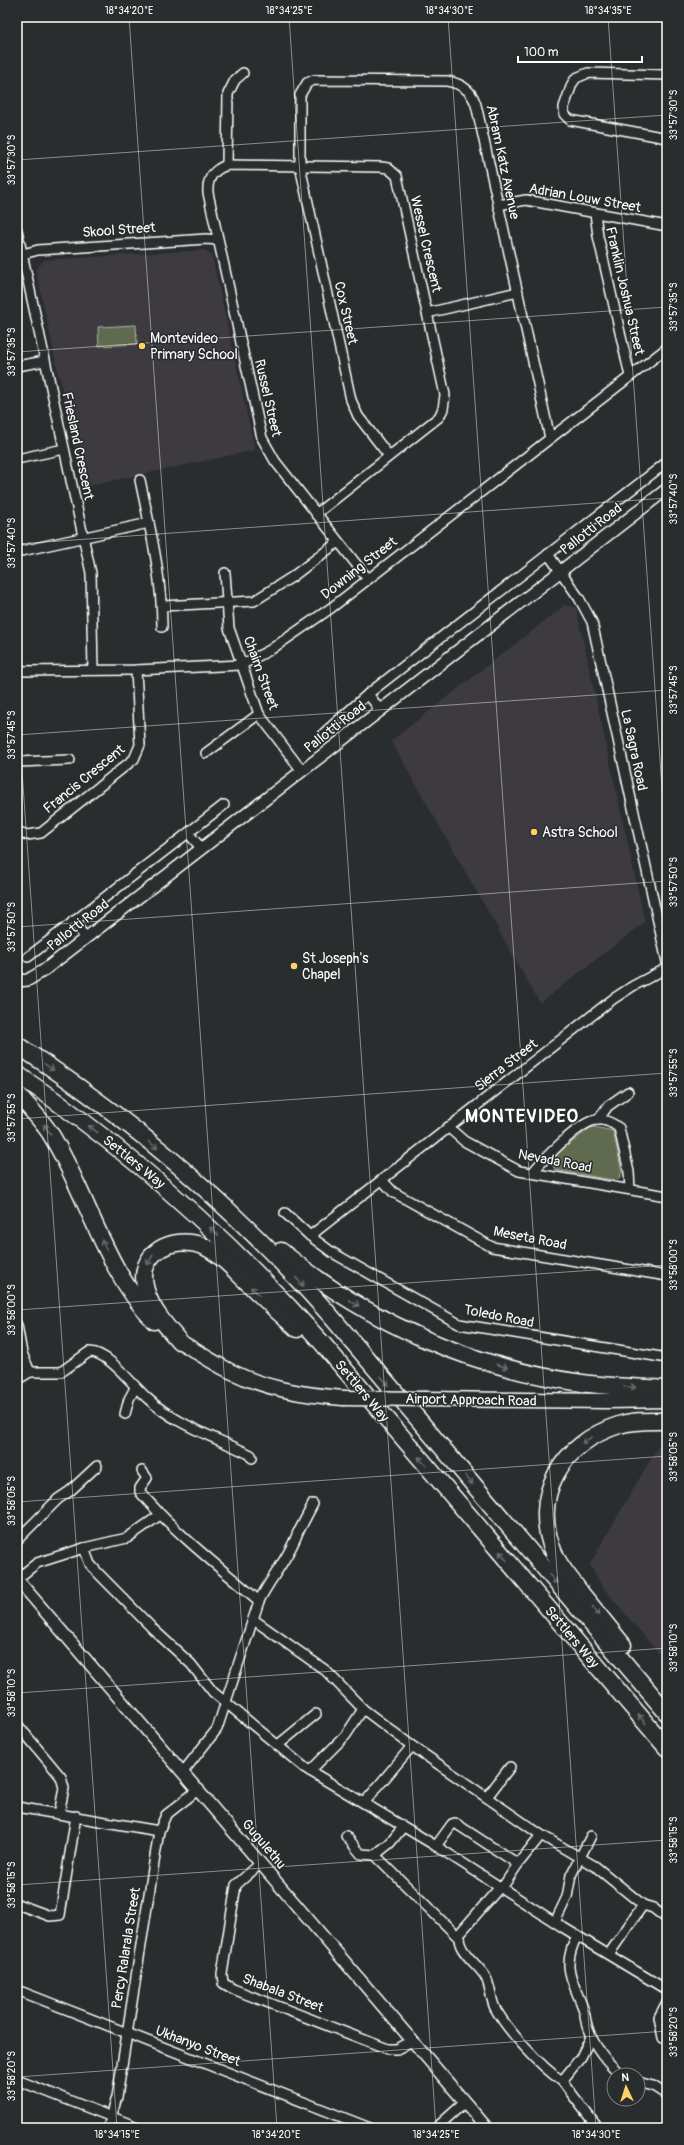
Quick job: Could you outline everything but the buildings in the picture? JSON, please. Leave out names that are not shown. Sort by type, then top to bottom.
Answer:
[{"type":"highway","name":"Settlers Way","points":[[17,1045],[115,1115],[202,1187],[262,1243],[324,1309],[667,1713]]},
{"type":"highway","name":"Settlers Way","points":[[17,1074],[109,1141],[199,1217],[283,1300],[667,1748]]},
{"type":"highway","points":[[17,1093],[53,1137],[115,1268],[125,1285],[149,1316],[163,1330],[179,1341]]},
{"type":"highway","points":[[202,1187],[325,1284],[366,1310],[420,1337],[476,1358],[534,1374],[594,1384],[667,1388]]},
{"type":"highway","points":[[179,1341],[166,1325],[151,1302],[145,1289],[144,1275],[148,1262],[157,1251],[174,1242],[187,1242],[203,1246],[223,1260],[356,1384]]},
{"type":"highway","points":[[667,1421],[620,1425],[601,1431],[582,1442],[568,1454],[556,1472],[549,1492],[546,1512],[548,1533],[554,1553],[563,1569],[667,1702]]},
{"type":"main road","name":"Airport Approach Road","points":[[179,1341],[231,1372],[268,1386],[307,1395],[343,1398],[607,1401],[667,1400]]},
{"type":"main road","name":"Airport Approach Road","points":[[607,1401],[667,1407]]},
{"type":"street","points":[[218,240],[208,185],[214,172],[228,165],[228,94],[235,80],[243,73]]},
{"type":"street","points":[[667,75],[581,75],[572,84],[564,107],[564,114],[570,120],[667,138]]},
{"type":"street","name":"Abram Katz Avenue","points":[[300,166],[300,95],[307,84],[319,80],[454,82],[464,87],[476,102],[550,438]]},
{"type":"street","name":"Wessel Crescent","points":[[228,165],[382,167],[394,172],[397,176],[445,395],[443,409],[439,416],[316,514]]},
{"type":"street","name":"Cox Street","points":[[300,166],[352,400],[358,416],[389,456]]},
{"type":"street","name":"Adrian Louw Street","points":[[498,205],[526,200],[667,226]]},
{"type":"street","name":"Franklin Joshua Street","points":[[595,212],[598,236],[630,376]]},
{"type":"street","name":"Friesland Crescent","points":[[17,230],[91,573],[93,670]]},
{"type":"street","name":"Skool Street","points":[[23,254],[38,250],[206,239],[218,240]]},
{"type":"street","name":"Russel Street","points":[[218,240],[262,438],[275,461],[368,579]]},
{"type":"street","points":[[427,313],[518,292]]},
{"type":"street","name":"Downing Street","points":[[17,671],[136,670],[241,665],[270,650],[324,613],[667,348]]},
{"type":"street","points":[[17,366],[45,361]]},
{"type":"street","points":[[17,459],[64,449]]},
{"type":"street","name":"Pallotti Road","points":[[324,733],[368,694],[667,462]]},
{"type":"street","points":[[140,480],[156,556],[162,606],[162,627]]},
{"type":"street","name":"Pallotti Road","points":[[17,981],[36,977],[667,489]]},
{"type":"street","points":[[17,552],[149,523]]},
{"type":"street","points":[[162,606],[227,604],[254,601],[261,598],[338,542]]},
{"type":"street","name":"La Sagra Road","points":[[548,554],[583,604],[592,622],[667,962]]},
{"type":"street","name":"Chaim Street","points":[[225,573],[229,628],[259,714],[302,771]]},
{"type":"street","name":"Francis Crescent","points":[[17,831],[27,835],[41,833],[134,759],[140,745],[136,670]]},
{"type":"street","points":[[368,694],[381,711]]},
{"type":"street","points":[[206,753],[259,714]]},
{"type":"street","points":[[17,762],[70,760]]},
{"type":"street","name":"Pallotti Road","points":[[28,957],[224,805]]},
{"type":"street","points":[[188,833],[202,849]]},
{"type":"street","points":[[73,922],[86,938]]},
{"type":"street","name":"Sierra Street","points":[[310,1236],[613,999],[633,986],[667,968]]},
{"type":"street","points":[[598,1120],[608,1106],[628,1092]]},
{"type":"street","points":[[532,1173],[551,1151],[587,1123],[598,1120],[615,1124],[619,1128],[630,1172],[630,1189]]},
{"type":"street","name":"Nevada Road","points":[[448,1127],[464,1141],[510,1168],[667,1196]]},
{"type":"street","name":"Meseta Road","points":[[382,1180],[393,1192],[486,1245],[667,1276]]},
{"type":"street","name":"Toledo Road","points":[[285,1213],[310,1236],[333,1253],[459,1324],[667,1358]]},
{"type":"street","points":[[17,1325],[22,1354],[30,1372]]},
{"type":"street","points":[[17,1380],[30,1372],[61,1372],[88,1352],[100,1354],[110,1362],[135,1388],[174,1420],[250,1454],[252,1458]]},
{"type":"street","points":[[125,1414],[129,1399],[135,1388]]},
{"type":"street","points":[[17,1540],[58,1500],[97,1466]]},
{"type":"street","points":[[142,1471],[148,1478],[140,1488],[140,1492],[160,1515],[194,1547],[259,1601]]},
{"type":"street","points":[[183,1772],[214,1734],[226,1704],[259,1601],[268,1583],[286,1557],[314,1504]]},
{"type":"street","points":[[17,1579],[38,1563],[84,1548],[127,1538],[160,1515]]},
{"type":"street","points":[[84,1548],[90,1564],[97,1572],[154,1630],[191,1664],[213,1692],[310,1771],[436,1846],[577,1936],[610,1954],[667,1990]]},
{"type":"street","name":"Gugulethu","points":[[17,1579],[487,2128]]},
{"type":"street","points":[[254,1620],[325,1670],[363,1709],[412,1746],[540,1835],[606,1874],[643,1905],[653,1908],[667,1919]]},
{"type":"street","points":[[310,1771],[346,1735],[363,1709]]},
{"type":"street","points":[[278,1745],[316,1714]]},
{"type":"street","points":[[17,1724],[61,1777],[64,1788],[59,1814]]},
{"type":"street","points":[[364,1803],[412,1746]]},
{"type":"street","points":[[487,1797],[510,1766]]},
{"type":"street","name":"Percy Ralarala Street","points":[[108,2128],[112,2117],[127,2033],[159,1831],[166,1815],[198,1789]]},
{"type":"street","points":[[17,1807],[159,1831]]},
{"type":"street","points":[[17,1904],[50,1916],[60,1915],[76,1816]]},
{"type":"street","points":[[436,1846],[452,1824],[455,1823],[518,1864]]},
{"type":"street","points":[[375,1855],[390,1843],[403,1827]]},
{"type":"street","points":[[459,1938],[501,1887],[540,1835]]},
{"type":"street","points":[[346,1836],[361,1854],[375,1855],[459,1938],[467,1955],[485,1975],[495,2008],[504,2022],[543,2065],[562,2081],[598,2128]]},
{"type":"street","points":[[555,1922],[565,1902],[571,1875],[591,1836]]},
{"type":"street","name":"Shabala Street","points":[[261,1863],[241,1880],[236,1887],[222,1974],[223,1982],[233,1989],[388,2049],[397,2049],[412,2040]]},
{"type":"street","points":[[610,1954],[643,1905]]},
{"type":"street","points":[[577,1936],[570,1953],[570,1975],[572,1986],[583,2008],[591,2037],[613,2067]]},
{"type":"street","name":"Ukhanyo Street","points":[[17,1990],[370,2128]]},
{"type":"street","points":[[663,2038],[659,2015],[667,2002]]},
{"type":"street","points":[[562,2081],[581,2057],[591,2037]]},
{"type":"street","points":[[17,2080],[140,2128]]},
{"type":"street","points":[[646,2084],[653,2086],[667,2094]]},
{"type":"street","points":[[436,2128],[465,2102]]},
{"type":"shaded area","name":"Montevideo Primary School","points":[[205,250],[212,256],[255,450],[83,487],[36,270],[44,260]]},
{"type":"shaded area","name":"Astra School","points":[[565,605],[576,608],[645,922],[540,1003],[391,741]]},
{"type":"shaded area","points":[[667,1437],[667,1663],[601,1585],[590,1564],[663,1438]]},
{"type":"green space","points":[[136,325],[137,344],[99,346],[98,327]]},
{"type":"green space","points":[[595,1127],[613,1131],[622,1172],[619,1179],[613,1180],[555,1170],[551,1161],[554,1156],[590,1128]]},
{"type":"place","name":"Montevideo Primary School","points":[[142,346]]},
{"type":"place","name":"Astra School","points":[[534,832]]},
{"type":"place","name":"St Joseph's Chapel","points":[[294,966]]},
{"type":"district","name":"MONTEVIDEO","points":[[522,1116]]}]
